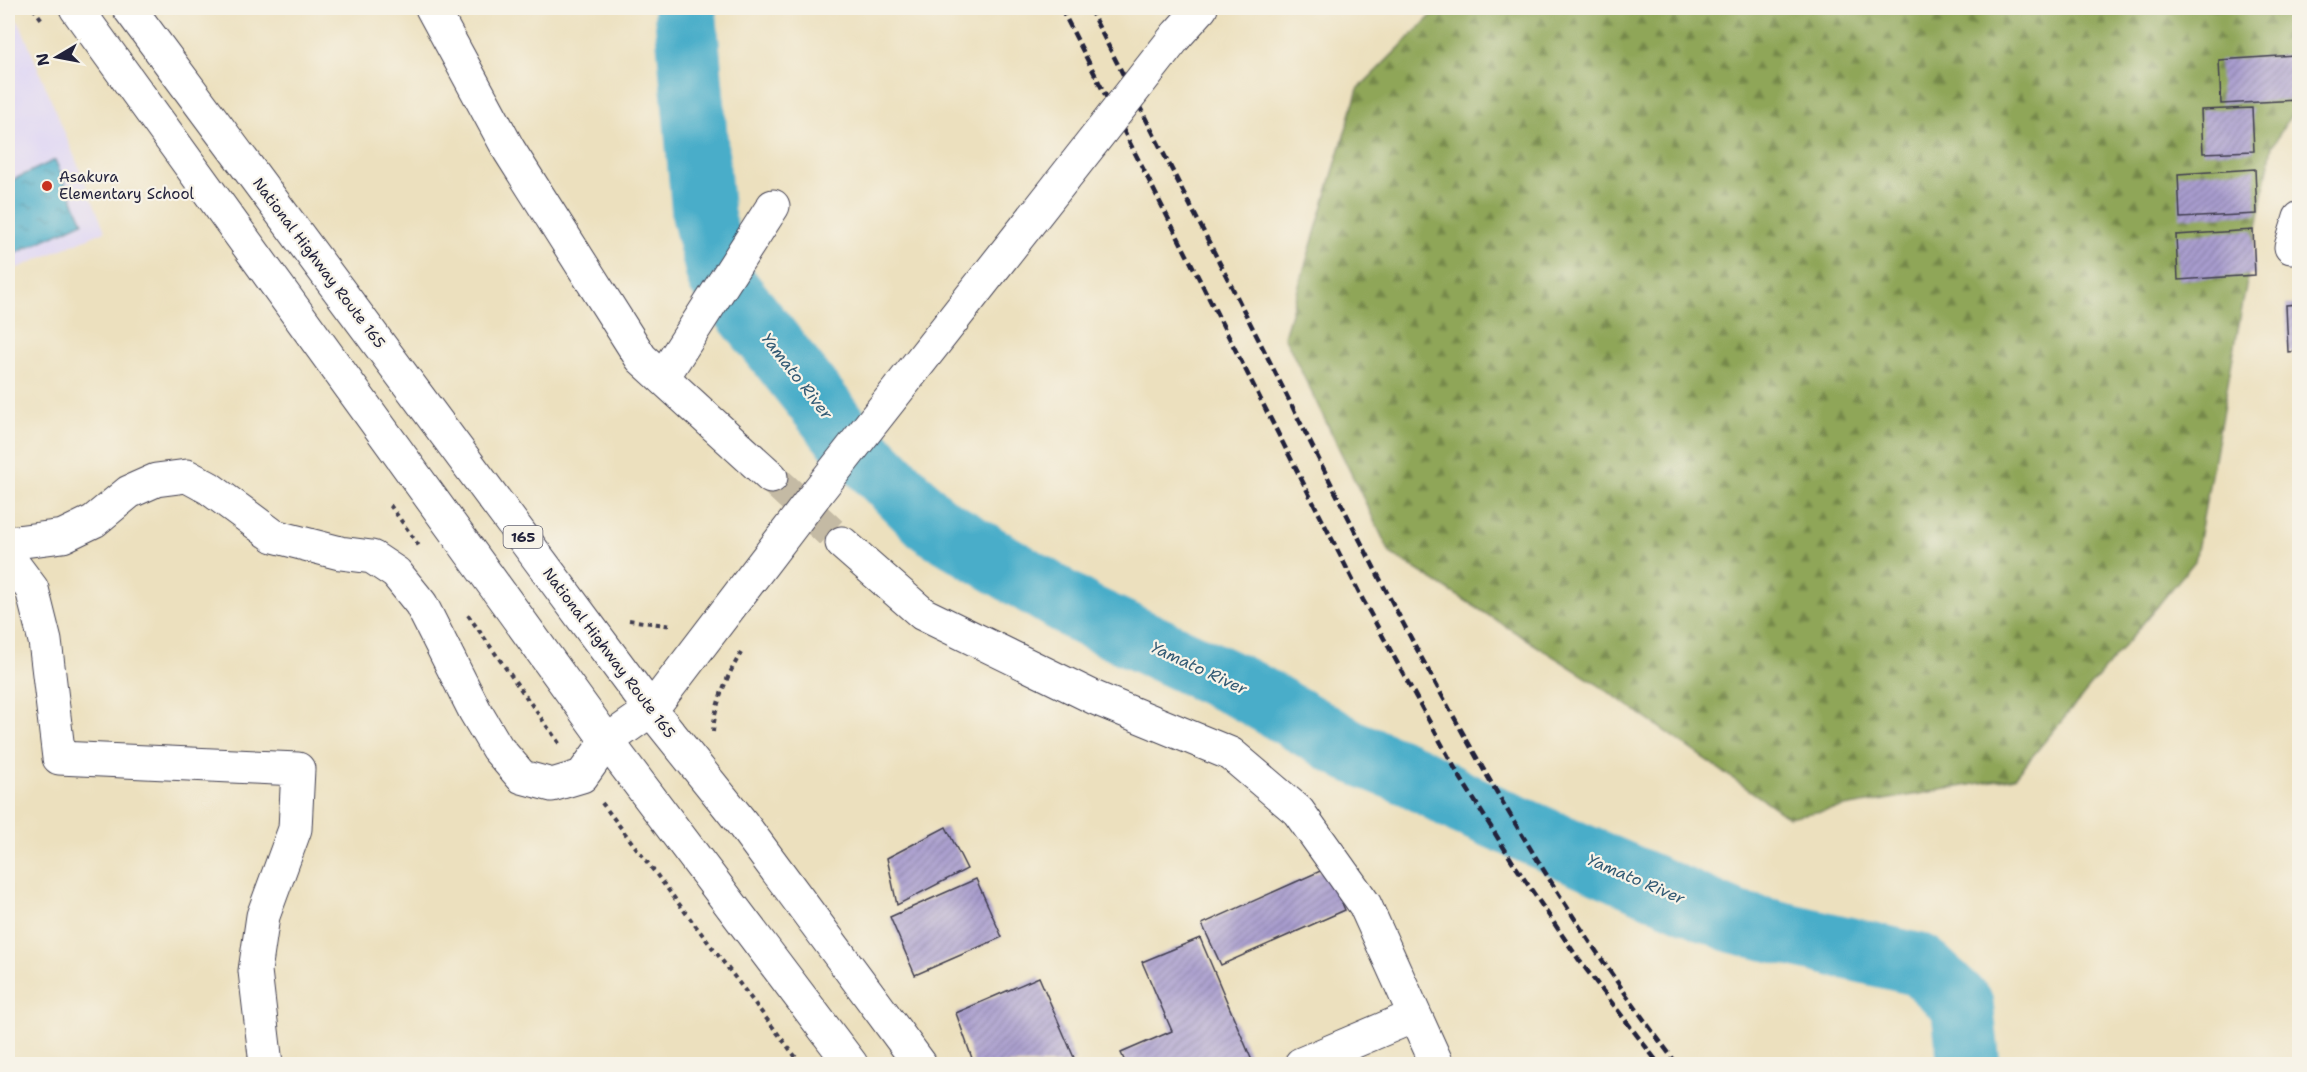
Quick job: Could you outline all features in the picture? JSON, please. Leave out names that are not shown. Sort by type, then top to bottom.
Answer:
[{"type":"main road","points":[[76,8],[607,741],[851,1065]]},
{"type":"main road","name":"National Highway Route 165","points":[[129,8],[651,710],[741,822],[920,1065]]},
{"type":"main road","points":[[432,8],[509,150],[641,358],[771,477]]},
{"type":"main road","points":[[8,543],[63,536],[94,521],[129,492],[156,480],[187,476],[208,488],[274,536],[340,553],[372,557],[396,573],[421,604],[475,711],[497,748],[522,777],[552,785],[582,776],[607,741],[651,710],[816,494],[1176,36],[1201,8]]},
{"type":"main road","points":[[663,377],[773,206]]},
{"type":"main road","points":[[842,543],[922,614],[1095,698],[1231,754],[1298,811],[1330,852],[1365,905],[1437,1065]]},
{"type":"main road","points":[[8,557],[32,589],[45,641],[59,758],[298,769],[294,830],[263,916],[255,971],[266,1065]]},
{"type":"main road","points":[[1301,1065],[1414,1016]]},
{"type":"path","points":[[619,617],[634,622],[675,626]]},
{"type":"path","points":[[712,742],[715,711],[730,671],[742,651]]},
{"type":"path","points":[[582,776],[801,1065]]},
{"type":"shaded area","name":"Asakura Elementary School","points":[[8,12],[20,24],[105,231],[8,272]]},
{"type":"green space","points":[[1439,8],[2299,8],[2299,102],[2272,146],[2195,561],[2015,777],[1788,817],[1597,684],[1390,553],[1284,336],[1358,89]]},
{"type":"water","points":[[55,160],[83,222],[8,257],[8,182]]},
{"type":"building","points":[[2295,55],[2298,100],[2221,104],[2219,60]]},
{"type":"building","points":[[2252,108],[2254,151],[2203,153],[2201,110]]},
{"type":"building","points":[[2255,169],[2257,214],[2180,218],[2178,174]]},
{"type":"building","points":[[2253,230],[2255,275],[2178,280],[2176,235]]},
{"type":"building","points":[[2300,304],[2300,351],[2288,352],[2286,305]]},
{"type":"building","points":[[946,827],[967,869],[897,905],[887,858]]},
{"type":"building","points":[[1327,868],[1345,910],[1221,965],[1202,924]]},
{"type":"building","points":[[976,879],[1002,937],[915,975],[890,917]]},
{"type":"building","points":[[1200,938],[1253,1063],[1126,1064],[1121,1053],[1172,1031],[1142,962]]},
{"type":"building","points":[[1039,977],[1075,1060],[1065,1064],[974,1064],[956,1013]]},
{"type":"waterway","name":"Yamato River","points":[[685,8],[703,215],[718,276],[842,433],[933,524],[1086,615],[1248,691],[1351,751],[1413,776],[1462,803],[1735,922],[1920,965],[1962,1004],[1969,1064]]},
{"type":"tunnel","points":[[771,477],[842,543]]},
{"type":"railway","points":[[1061,8],[1363,600],[1458,774],[1514,864],[1579,960],[1659,1064]]},
{"type":"railway","points":[[1089,8],[1426,666],[1519,830],[1569,910],[1621,988],[1677,1064]]},
{"type":"place","name":"Asakura Elementary School","points":[[47,186]]}]
